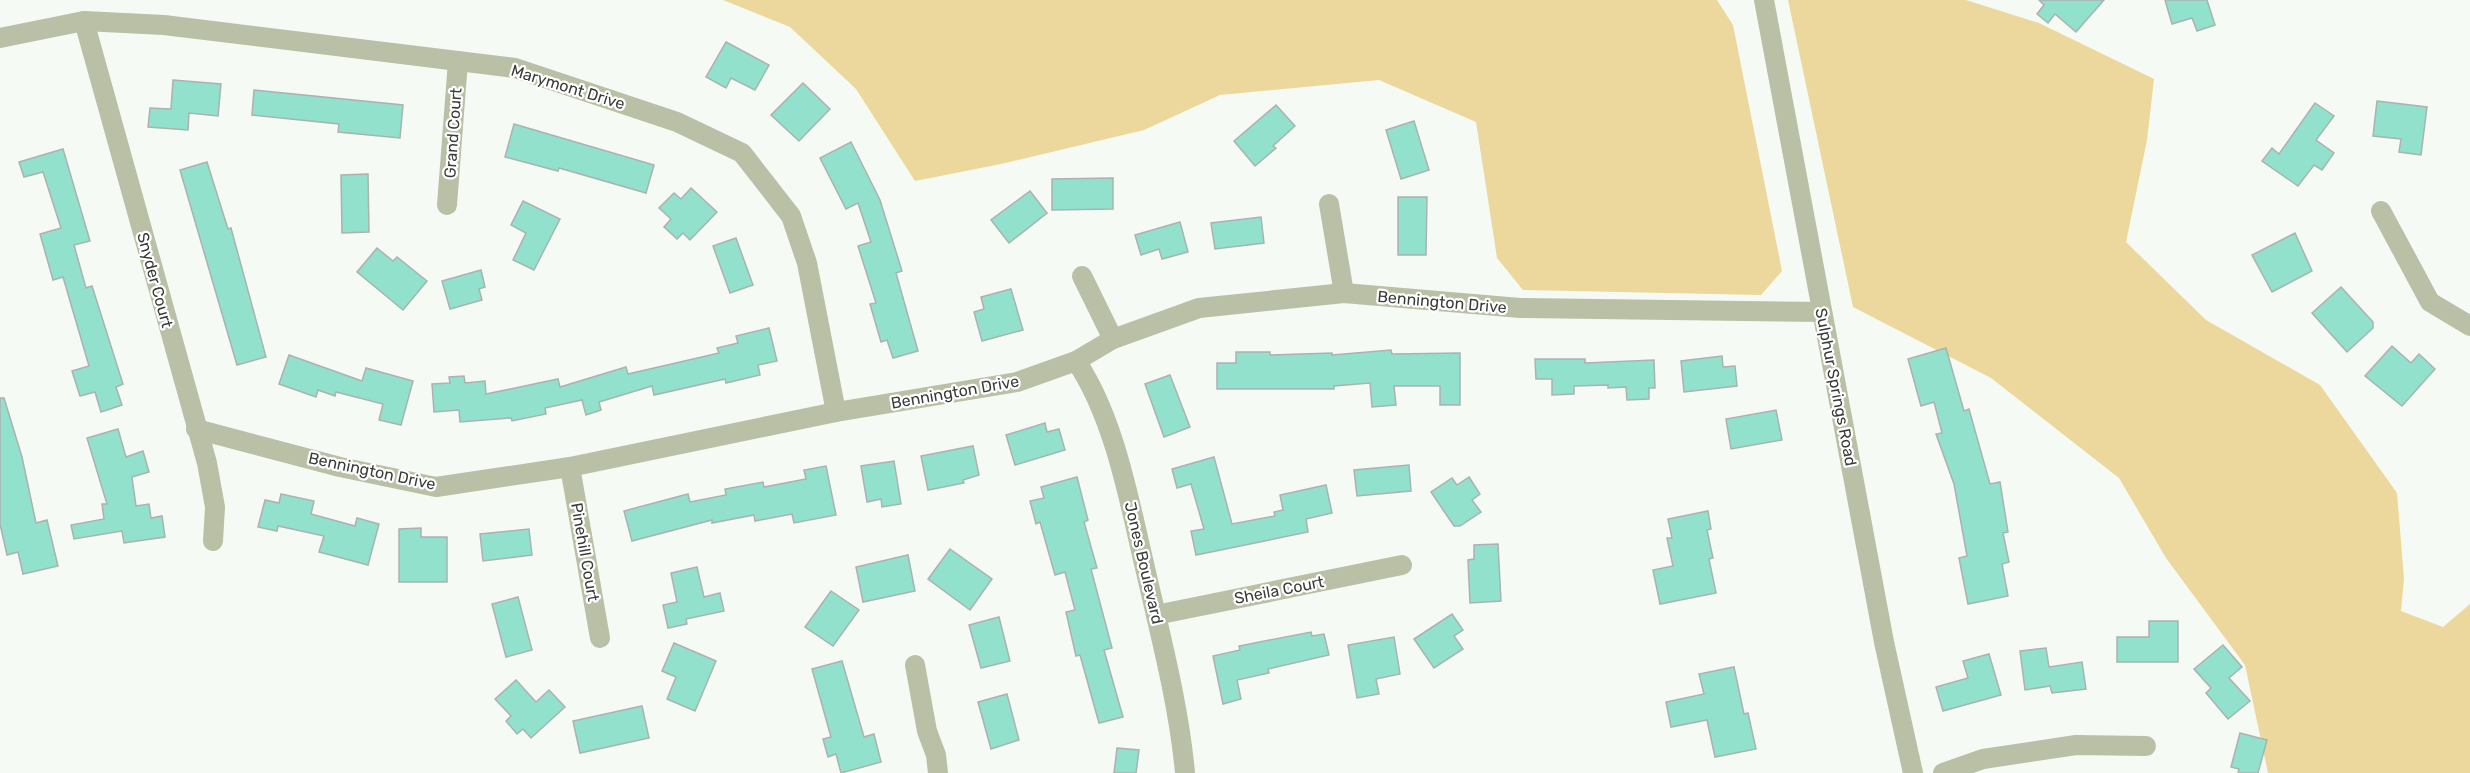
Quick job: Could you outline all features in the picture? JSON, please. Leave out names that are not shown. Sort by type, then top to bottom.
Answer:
[{"type":"street","name":"Sulphur Springs Road","points":[[1764,0],[1886,652],[1913,773]]},
{"type":"street","name":"Marymont Drive","points":[[0,38],[84,21],[164,25],[515,68],[677,122],[742,153],[791,216],[807,263],[836,412]]},
{"type":"street","name":"Snyder Court","points":[[84,21],[207,463],[215,507],[213,541]]},
{"type":"street","name":"Grand Court","points":[[447,205],[458,62]]},
{"type":"street","points":[[1329,204],[1344,293]]},
{"type":"street","points":[[2381,211],[2430,302],[2470,326]]},
{"type":"street","points":[[1082,276],[1113,339]]},
{"type":"street","name":"Bennington Drive","points":[[196,429],[339,467],[436,487],[570,467],[836,412],[1017,382],[1076,361],[1113,339],[1199,308],[1344,293],[1521,308],[1822,312]]},
{"type":"street","name":"Jones Boulevard","points":[[1076,361],[1090,382],[1122,470],[1156,615],[1185,773]]},
{"type":"street","name":"Pinehill Court","points":[[570,467],[600,638]]},
{"type":"street","name":"Sheila Court","points":[[1156,615],[1402,565]]},
{"type":"street","points":[[915,664],[927,731],[936,755],[938,773]]},
{"type":"street","points":[[1943,773],[1983,759],[2076,745],[2146,746]]},
{"type":"shaded area","points":[[723,0],[1717,0],[1733,25],[1782,271],[1761,295],[1523,290],[1497,258],[1476,122],[1379,80],[1220,95],[1144,130],[1001,164],[915,181],[856,89],[790,27]]},
{"type":"shaded area","points":[[1788,0],[1966,0],[2039,23],[2154,79],[2147,140],[2126,242],[2206,320],[2320,385],[2397,493],[2404,579],[2401,611],[2443,627],[2470,604],[2470,773],[2268,773],[2245,665],[2166,558],[2119,478],[1991,378],[1853,307]]},
{"type":"building","points":[[2039,0],[2104,0],[2076,32],[2055,14],[2048,23],[2037,14],[2044,5]]},
{"type":"building","points":[[2165,0],[2207,0],[2215,25],[2197,31],[2192,18],[2172,24]]},
{"type":"building","points":[[726,42],[769,65],[755,90],[731,78],[726,88],[706,77]]},
{"type":"building","points":[[173,80],[221,84],[218,116],[189,113],[188,130],[148,127],[150,108],[171,109]]},
{"type":"building","points":[[803,83],[830,109],[799,141],[771,115]]},
{"type":"building","points":[[254,90],[403,105],[400,138],[338,132],[339,124],[252,115]]},
{"type":"building","points":[[2377,101],[2427,107],[2421,155],[2399,152],[2401,139],[2373,136]]},
{"type":"building","points":[[2315,103],[2334,116],[2316,140],[2334,153],[2322,170],[2314,165],[2298,186],[2262,161],[2272,148],[2279,154]]},
{"type":"building","points":[[1276,105],[1295,126],[1273,146],[1276,148],[1255,166],[1234,141]]},
{"type":"building","points":[[1414,121],[1429,170],[1401,179],[1386,130]]},
{"type":"building","points":[[514,124],[654,165],[646,193],[559,168],[558,171],[505,157]]},
{"type":"building","points":[[851,142],[880,200],[902,271],[896,273],[918,351],[893,358],[887,340],[881,342],[870,304],[876,303],[858,246],[871,242],[858,203],[846,209],[820,158]]},
{"type":"building","points":[[63,149],[90,241],[74,245],[86,288],[92,286],[123,384],[116,387],[122,405],[101,412],[95,392],[80,396],[72,371],[89,366],[63,277],[53,280],[40,234],[61,228],[43,172],[24,177],[19,162]]},
{"type":"building","points":[[207,162],[228,229],[231,228],[266,357],[237,365],[180,170]]},
{"type":"building","points":[[368,174],[369,232],[342,233],[341,175]]},
{"type":"building","points":[[1113,178],[1113,209],[1052,210],[1052,179]]},
{"type":"building","points":[[691,188],[717,212],[690,240],[683,233],[677,239],[664,227],[671,219],[659,208],[674,193],[681,199]]},
{"type":"building","points":[[1030,191],[1047,213],[1009,243],[991,220]]},
{"type":"building","points":[[1398,197],[1427,197],[1426,255],[1398,255]]},
{"type":"building","points":[[523,201],[560,219],[534,270],[513,260],[526,233],[511,225]]},
{"type":"building","points":[[1261,217],[1264,243],[1215,249],[1211,223]]},
{"type":"building","points":[[1180,222],[1188,252],[1162,259],[1159,249],[1141,255],[1135,235]]},
{"type":"building","points":[[2295,233],[2312,271],[2272,292],[2252,255]]},
{"type":"building","points":[[736,238],[753,285],[730,293],[713,246]]},
{"type":"building","points":[[377,248],[393,261],[397,257],[427,281],[403,310],[357,272]]},
{"type":"building","points":[[481,270],[485,287],[479,289],[482,300],[450,309],[442,281]]},
{"type":"building","points":[[2341,287],[2373,322],[2373,328],[2347,352],[2312,313]]},
{"type":"building","points":[[1011,289],[1023,330],[982,341],[974,312],[984,309],[981,297]]},
{"type":"building","points":[[769,328],[777,361],[758,365],[760,375],[726,383],[725,379],[654,395],[652,386],[599,402],[601,410],[586,415],[582,400],[545,408],[546,414],[512,421],[511,418],[460,422],[459,410],[434,412],[432,384],[450,383],[449,377],[464,376],[465,383],[485,381],[486,394],[558,379],[560,387],[626,367],[628,374],[719,353],[717,348],[738,343],[736,336]]},
{"type":"building","points":[[2392,346],[2411,363],[2419,354],[2435,369],[2402,406],[2365,376]]},
{"type":"building","points":[[1946,348],[1964,411],[1969,409],[1990,484],[2000,482],[2008,532],[2003,533],[2009,562],[2002,564],[2008,596],[1968,604],[1959,558],[1967,556],[1954,484],[1936,434],[1942,433],[1934,402],[1921,406],[1908,359]]},
{"type":"building","points":[[1391,350],[1392,354],[1460,353],[1460,405],[1440,405],[1440,386],[1394,386],[1396,405],[1372,407],[1370,383],[1334,386],[1334,389],[1217,389],[1217,363],[1236,363],[1236,352],[1270,352],[1270,355],[1332,353],[1332,355]]},
{"type":"building","points":[[289,355],[362,381],[366,368],[413,381],[401,425],[379,420],[383,404],[336,392],[335,396],[318,390],[316,397],[279,384]]},
{"type":"building","points":[[1722,356],[1723,367],[1735,366],[1737,386],[1684,392],[1681,361]]},
{"type":"building","points":[[1535,359],[1585,359],[1585,363],[1654,360],[1655,388],[1649,388],[1649,399],[1627,400],[1626,387],[1608,388],[1608,385],[1574,386],[1574,394],[1552,395],[1552,379],[1536,379]]},
{"type":"building","points":[[1170,375],[1190,427],[1164,437],[1145,384]]},
{"type":"building","points":[[0,398],[4,398],[22,457],[36,523],[47,520],[58,566],[23,574],[18,552],[7,555],[0,524]]},
{"type":"building","points":[[1776,410],[1782,440],[1731,449],[1726,419]]},
{"type":"building","points":[[1045,423],[1047,432],[1059,429],[1065,450],[1015,465],[1006,435]]},
{"type":"building","points":[[118,429],[126,457],[143,451],[149,472],[132,477],[136,506],[149,504],[151,518],[162,516],[165,537],[124,543],[122,531],[74,539],[71,525],[104,519],[102,504],[107,504],[87,438]]},
{"type":"building","points":[[973,446],[979,475],[963,480],[964,483],[928,490],[921,456]]},
{"type":"building","points":[[1214,457],[1232,524],[1275,516],[1274,512],[1283,510],[1280,495],[1326,485],[1332,513],[1306,519],[1308,532],[1196,555],[1191,531],[1204,529],[1191,484],[1177,488],[1172,469]]},
{"type":"building","points":[[894,461],[901,504],[882,507],[881,499],[867,502],[861,466]]},
{"type":"building","points":[[1409,465],[1411,491],[1357,496],[1354,470]]},
{"type":"building","points":[[826,466],[836,515],[794,523],[792,514],[755,521],[754,515],[712,523],[712,520],[632,541],[624,511],[688,494],[690,502],[726,495],[725,489],[763,482],[764,487],[806,479],[804,470]]},
{"type":"building","points":[[1077,477],[1088,520],[1084,522],[1097,568],[1091,569],[1112,648],[1104,650],[1123,717],[1099,723],[1080,655],[1076,656],[1066,612],[1075,610],[1065,572],[1055,575],[1040,522],[1036,524],[1030,501],[1044,498],[1041,487]]},
{"type":"building","points":[[1469,477],[1480,494],[1472,500],[1481,512],[1460,526],[1454,526],[1431,492],[1452,478],[1457,485]]},
{"type":"building","points":[[281,494],[314,501],[311,514],[355,526],[357,518],[379,524],[368,565],[319,552],[324,536],[278,526],[277,531],[258,527],[265,500],[279,503]]},
{"type":"building","points":[[1708,511],[1711,529],[1707,530],[1713,558],[1709,559],[1716,593],[1660,604],[1653,570],[1673,566],[1667,538],[1672,538],[1668,519]]},
{"type":"building","points":[[421,528],[421,537],[447,537],[447,582],[399,582],[399,529]]},
{"type":"building","points":[[529,529],[532,555],[483,561],[480,534]]},
{"type":"building","points":[[1498,544],[1501,601],[1470,603],[1468,560],[1474,559],[1474,545]]},
{"type":"building","points":[[950,549],[992,579],[970,610],[928,579]]},
{"type":"building","points":[[908,555],[915,591],[863,602],[856,567]]},
{"type":"building","points":[[697,567],[704,597],[720,593],[724,611],[686,619],[687,624],[668,628],[663,605],[677,602],[671,573]]},
{"type":"building","points":[[831,591],[859,610],[833,646],[805,627]]},
{"type":"building","points":[[518,597],[532,650],[506,657],[492,604]]},
{"type":"building","points":[[1452,614],[1463,630],[1454,636],[1463,649],[1434,668],[1414,639]]},
{"type":"building","points":[[999,617],[1010,661],[981,668],[969,625]]},
{"type":"building","points":[[2149,621],[2178,621],[2178,662],[2117,662],[2117,637],[2149,637]]},
{"type":"building","points":[[1311,632],[1312,636],[1324,634],[1329,655],[1268,669],[1269,673],[1237,680],[1241,699],[1223,704],[1213,656],[1240,650],[1239,646]]},
{"type":"building","points":[[1394,637],[1400,674],[1376,679],[1379,694],[1357,698],[1348,645]]},
{"type":"building","points":[[674,643],[716,661],[695,711],[667,699],[676,677],[662,671]]},
{"type":"building","points":[[2223,645],[2242,667],[2229,678],[2250,701],[2228,719],[2206,693],[2211,688],[2194,669]]},
{"type":"building","points":[[2046,648],[2049,667],[2082,662],[2086,689],[2052,693],[2050,686],[2025,690],[2020,651]]},
{"type":"building","points":[[1989,654],[2001,695],[1943,711],[1936,687],[1968,678],[1963,661]]},
{"type":"building","points":[[842,661],[864,737],[874,734],[881,762],[841,773],[836,754],[828,757],[823,739],[831,737],[812,669]]},
{"type":"building","points":[[1734,667],[1744,714],[1748,713],[1756,749],[1715,757],[1707,720],[1671,727],[1666,702],[1704,694],[1699,674]]},
{"type":"building","points":[[516,680],[536,702],[549,690],[565,707],[531,738],[523,729],[517,734],[506,721],[511,716],[495,699]]},
{"type":"building","points":[[1007,694],[1019,740],[991,749],[978,702]]},
{"type":"building","points":[[642,706],[649,738],[580,753],[573,721]]},
{"type":"building","points":[[2240,733],[2267,740],[2258,773],[2238,773],[2239,769],[2231,767]]},
{"type":"building","points":[[1117,748],[1139,750],[1136,773],[1114,773]]}]
